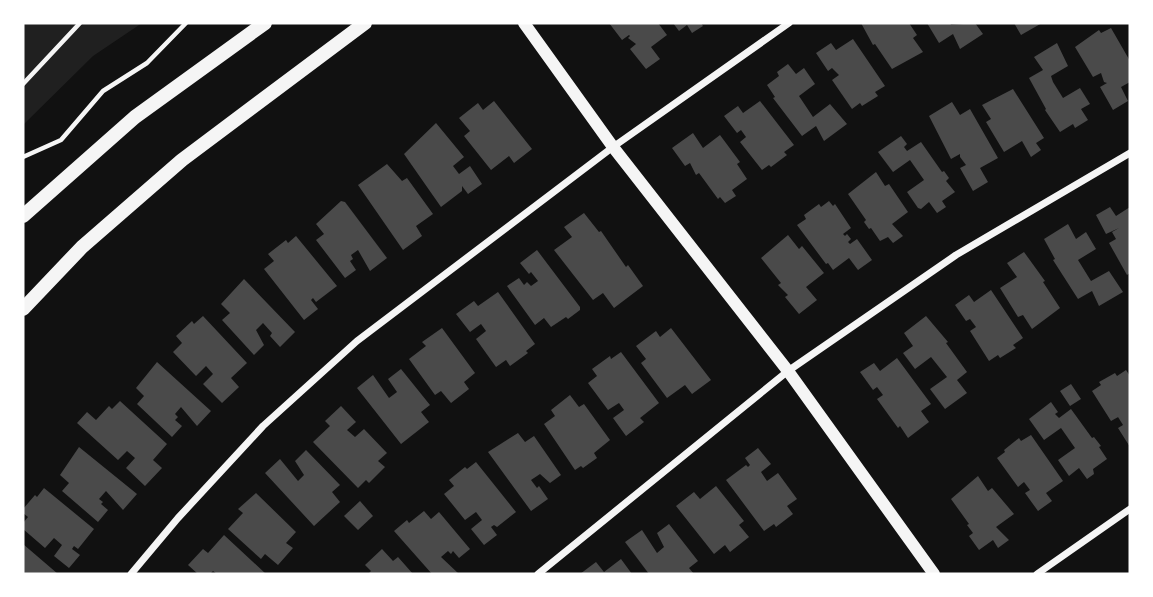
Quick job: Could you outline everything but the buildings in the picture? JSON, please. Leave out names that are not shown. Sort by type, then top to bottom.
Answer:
[{"type":"main road","points":[[23,216],[135,117],[265,23]]},
{"type":"main road","points":[[23,309],[82,247],[182,160],[365,23]]},
{"type":"street","points":[[524,23],[613,147],[788,371],[934,574]]},
{"type":"street","points":[[131,574],[202,491],[306,386],[357,341],[613,147],[789,23]]},
{"type":"street","points":[[538,574],[788,371],[956,255],[1130,153]]},
{"type":"street","points":[[1037,574],[1130,509]]},
{"type":"path","points":[[23,84],[80,23]]},
{"type":"path","points":[[23,157],[61,140],[103,91],[147,63],[186,23]]},
{"type":"shaded area","points":[[23,23],[142,23],[93,56],[23,125]]}]
